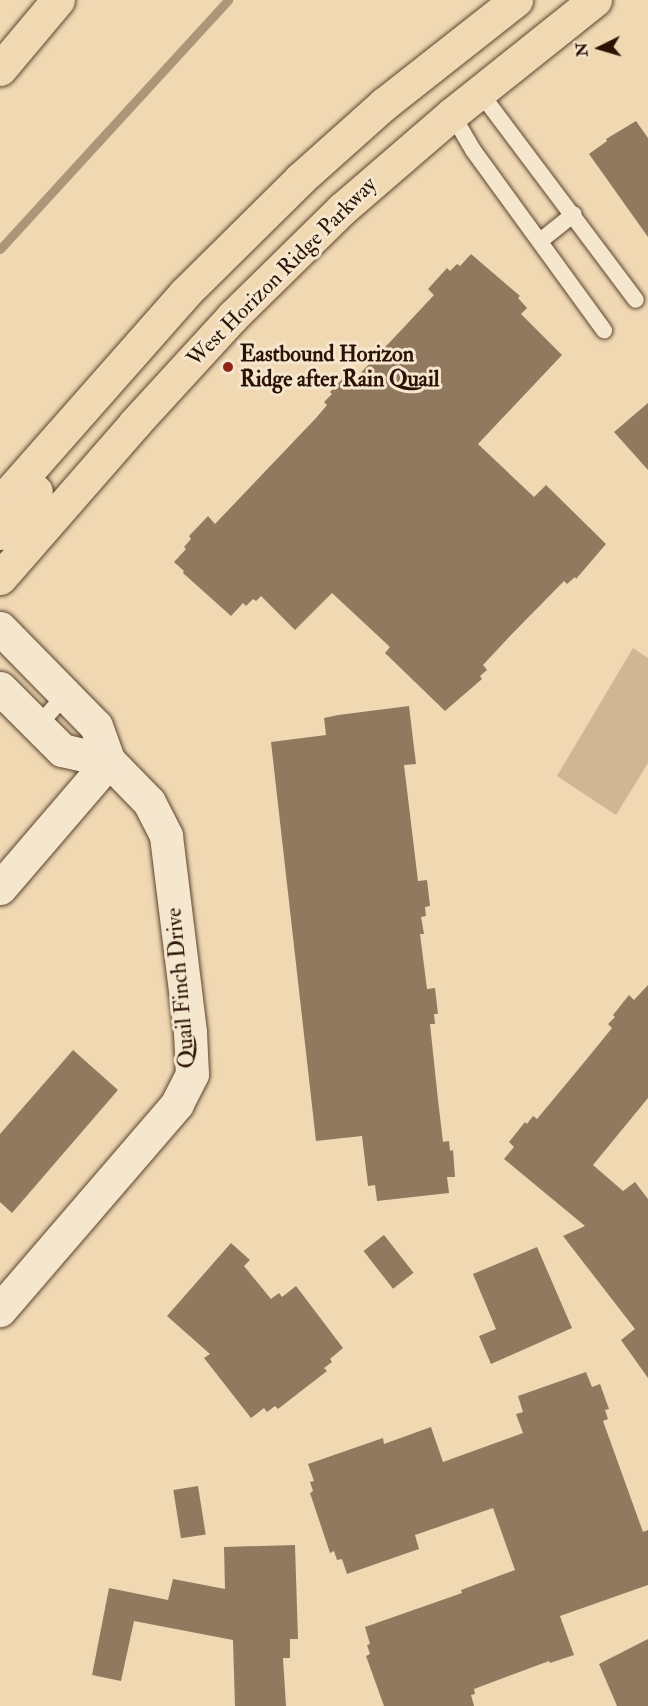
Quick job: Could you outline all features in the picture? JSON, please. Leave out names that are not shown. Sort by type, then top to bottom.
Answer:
[{"type":"main road","points":[[6,62],[58,0]]},
{"type":"main road","points":[[6,62],[71,0]]},
{"type":"main road","points":[[0,503],[185,293],[300,179],[423,73],[516,0]]},
{"type":"main road","name":"West Horizon Ridge Parkway","points":[[0,578],[135,423],[233,316],[342,209],[479,91],[595,0]]},
{"type":"main road","points":[[451,50],[479,91]]},
{"type":"main road","points":[[423,73],[452,114]]},
{"type":"main road","points":[[0,533],[74,446],[93,395]]},
{"type":"street","name":"Quail Finch Drive","points":[[0,628],[96,726],[109,761],[149,802],[166,836],[190,1032],[192,1074],[177,1104],[0,1310]]},
{"type":"street","points":[[0,688],[62,750],[109,761],[0,888]]},
{"type":"lane","points":[[479,91],[574,214],[636,300]]},
{"type":"lane","points":[[452,114],[473,150],[604,330]]},
{"type":"lane","points":[[540,242],[574,214]]},
{"type":"lane","points":[[38,726],[65,695]]},
{"type":"shaded area","points":[[633,648],[648,658],[648,763],[616,815],[557,776]]},
{"type":"building","points":[[636,121],[648,138],[648,237],[589,154],[607,141],[606,139]]},
{"type":"building","points":[[471,254],[520,296],[518,298],[527,308],[521,314],[562,355],[478,444],[534,497],[546,485],[606,544],[576,579],[575,577],[567,584],[564,581],[510,636],[483,665],[487,670],[480,676],[482,679],[445,711],[385,653],[390,647],[332,593],[295,630],[261,596],[256,601],[253,599],[246,606],[243,603],[231,616],[174,562],[186,549],[184,547],[191,539],[189,536],[208,516],[215,524],[316,418],[327,405],[324,402],[332,394],[330,392],[347,374],[354,380],[434,295],[428,289],[447,268],[450,271],[457,264],[460,266]]},
{"type":"building","points":[[648,403],[648,470],[614,432]]},
{"type":"building","points":[[409,706],[416,764],[404,765],[418,881],[427,880],[430,906],[425,907],[426,916],[421,917],[424,934],[420,934],[427,989],[435,988],[438,1014],[434,1014],[435,1024],[430,1024],[438,1100],[443,1142],[449,1141],[450,1151],[453,1150],[455,1177],[447,1177],[449,1193],[377,1201],[375,1185],[368,1186],[362,1136],[316,1141],[271,742],[326,735],[324,718]]},
{"type":"building","points":[[648,985],[648,1098],[593,1165],[623,1191],[635,1182],[648,1199],[648,1378],[621,1340],[635,1329],[563,1236],[585,1226],[504,1159],[514,1147],[509,1142],[525,1122],[527,1124],[533,1116],[537,1119],[612,1028],[608,1024],[629,995],[634,1000]]},
{"type":"building","points":[[73,1050],[118,1090],[12,1213],[0,1202],[0,1134]]},
{"type":"building","points":[[384,1235],[414,1273],[393,1289],[364,1251]]},
{"type":"building","points":[[231,1243],[250,1260],[244,1266],[271,1299],[279,1293],[282,1297],[296,1286],[343,1348],[330,1359],[332,1362],[324,1368],[327,1371],[278,1409],[275,1406],[267,1412],[264,1408],[251,1418],[204,1358],[210,1354],[167,1316]]},
{"type":"building","points":[[537,1247],[572,1328],[491,1364],[479,1336],[496,1329],[473,1274]]},
{"type":"building","points":[[586,1372],[592,1387],[600,1384],[609,1409],[605,1410],[608,1419],[603,1421],[643,1532],[648,1530],[648,1585],[560,1616],[574,1655],[550,1663],[549,1661],[474,1689],[475,1694],[471,1695],[474,1706],[384,1706],[366,1656],[370,1654],[367,1645],[370,1644],[365,1627],[462,1593],[461,1590],[515,1570],[493,1508],[415,1535],[419,1549],[347,1574],[342,1559],[337,1560],[334,1551],[330,1553],[310,1493],[313,1491],[310,1482],[314,1481],[308,1464],[383,1438],[384,1444],[431,1427],[443,1462],[523,1433],[516,1414],[523,1412],[518,1396]]},
{"type":"building","points":[[198,1486],[206,1534],[181,1538],[173,1490]]},
{"type":"building","points":[[295,1545],[298,1639],[290,1639],[290,1658],[283,1658],[286,1706],[235,1706],[233,1640],[134,1621],[121,1681],[92,1675],[109,1588],[168,1600],[173,1579],[225,1589],[224,1547]]},
{"type":"building","points":[[648,1639],[648,1706],[617,1706],[599,1664]]},
{"type":"waterway","points":[[0,249],[228,0]]},
{"type":"place","name":"Eastbound Horizon Ridge after Rain Quail","points":[[228,367]]}]
